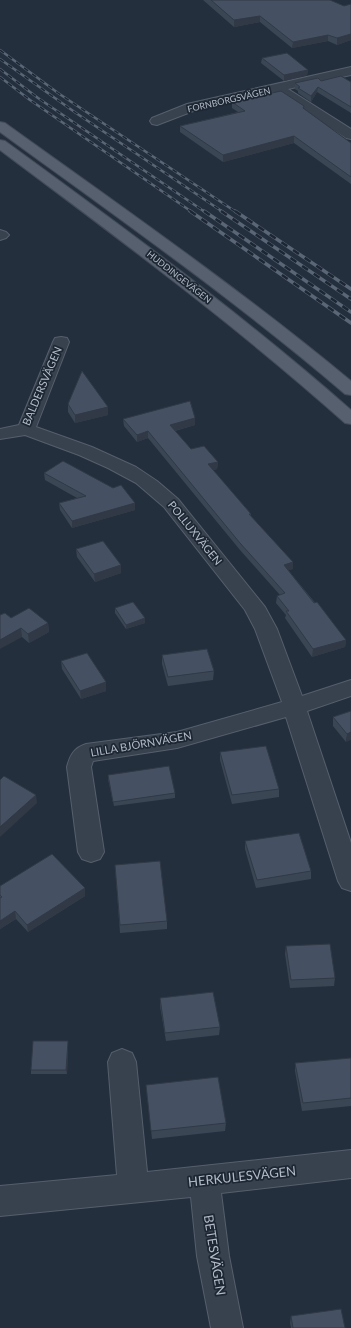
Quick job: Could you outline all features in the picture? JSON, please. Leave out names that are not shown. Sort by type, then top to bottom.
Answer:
[{"type":"main road","name":"HUDDINGEVÄGEN","points":[[0,126],[186,258],[320,363],[351,390]]},
{"type":"main road","name":"HUDDINGEVÄGEN","points":[[0,144],[141,247],[301,373],[351,419]]},
{"type":"street","name":"FORNBORGSVÄGEN","points":[[157,121],[192,107],[351,71]]},
{"type":"street","name":"FORNBORGSVÄGEN","points":[[278,88],[351,135]]},
{"type":"street","name":"BALDERSVÄGEN","points":[[0,434],[26,429],[61,342]]},
{"type":"street","name":"POLLUXVÄGEN","points":[[26,429],[91,453],[143,479],[156,489],[171,503],[254,607],[269,636],[285,678],[351,881]]},
{"type":"street","points":[[294,707],[351,688]]},
{"type":"street","name":"LILLA BJÖRNVÄGEN","points":[[91,852],[79,768],[81,759],[86,754],[177,740],[294,707]]},
{"type":"street","points":[[122,1062],[133,1188]]},
{"type":"street","name":"HERKULESVÄGEN","points":[[0,1201],[204,1181],[351,1164]]},
{"type":"street","name":"BETESVÄGEN","points":[[204,1181],[213,1256],[227,1328]]},
{"type":"building","points":[[211,0],[330,0],[344,6],[351,4],[351,34],[337,38],[328,35],[293,42],[260,16],[234,20]]},
{"type":"building","points":[[287,53],[308,70],[284,75],[262,58]]},
{"type":"building","points":[[341,76],[351,82],[351,107],[318,87],[311,96],[298,88],[300,87],[295,83],[318,78],[321,81]]},
{"type":"building","points":[[281,91],[304,106],[303,108],[351,143],[351,177],[294,136],[223,155],[180,126],[245,111],[232,102]]},
{"type":"building","points":[[82,371],[108,407],[75,415],[68,404]]},
{"type":"building","points":[[190,401],[195,418],[170,425],[191,449],[204,446],[218,462],[208,464],[251,514],[249,514],[293,562],[284,565],[314,603],[317,602],[346,640],[313,649],[286,611],[289,611],[277,596],[285,593],[240,543],[148,431],[137,435],[123,419]]},
{"type":"building","points":[[63,461],[113,488],[121,485],[135,503],[72,521],[59,503],[86,496],[44,473]]},
{"type":"building","points":[[103,541],[121,565],[94,574],[76,549]]},
{"type":"building","points":[[133,602],[145,618],[126,625],[115,608]]},
{"type":"building","points":[[29,608],[48,623],[28,634],[21,628],[0,640],[0,615],[5,613],[11,618]]},
{"type":"building","points":[[207,649],[214,671],[168,677],[162,655]]},
{"type":"building","points":[[87,653],[106,682],[80,691],[61,661]]},
{"type":"building","points":[[351,711],[351,732],[347,734],[333,717]]},
{"type":"building","points":[[266,746],[279,789],[232,795],[220,752]]},
{"type":"building","points":[[169,766],[175,793],[113,802],[108,775]]},
{"type":"building","points":[[4,776],[36,795],[0,827],[0,780]]},
{"type":"building","points":[[299,833],[311,871],[257,880],[245,841]]},
{"type":"building","points":[[52,854],[85,888],[27,925],[15,911],[0,921],[0,898],[2,897],[0,895],[0,886]]},
{"type":"building","points":[[160,861],[167,921],[120,925],[115,865]]},
{"type":"building","points":[[330,944],[335,978],[291,980],[286,946]]},
{"type":"building","points":[[213,992],[220,1027],[165,1033],[160,998]]},
{"type":"building","points":[[33,1041],[68,1041],[66,1070],[31,1070]]},
{"type":"building","points":[[351,1058],[351,1098],[303,1103],[295,1063]]},
{"type":"building","points":[[218,1077],[226,1123],[151,1131],[146,1085]]},
{"type":"building","points":[[341,1309],[345,1328],[293,1328],[291,1316]]},
{"type":"railway","points":[[0,50],[58,93],[236,212]]},
{"type":"railway","points":[[0,59],[76,113],[223,212]]},
{"type":"railway","points":[[0,69],[38,98],[205,212]]},
{"type":"railway","points":[[0,77],[30,100],[192,212]]},
{"type":"railway","points":[[190,211],[351,323]]},
{"type":"railway","points":[[204,211],[351,312]]},
{"type":"railway","points":[[221,211],[351,299]]},
{"type":"railway","points":[[235,211],[351,289]]}]
